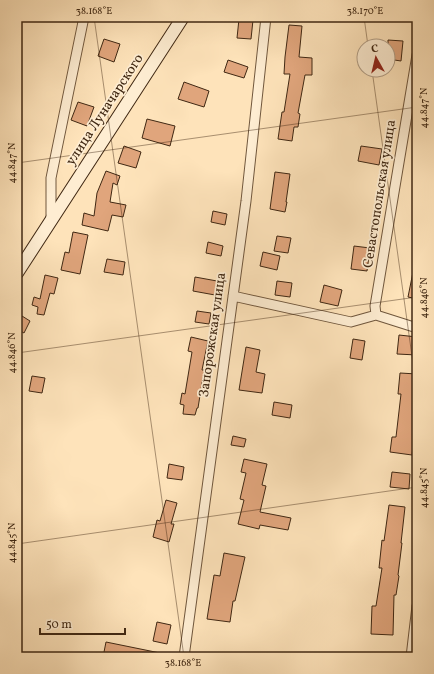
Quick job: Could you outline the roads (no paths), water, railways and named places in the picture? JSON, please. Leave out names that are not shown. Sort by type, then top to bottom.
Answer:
[{"type":"main road","name":"улица Луначарского","points":[[17,273],[183,17]]},
{"type":"street","name":"улица Луначарского","points":[[51,219],[51,178],[84,17]]},
{"type":"street","name":"Запорожская улица","points":[[184,657],[246,201],[266,17]]},
{"type":"street","name":"Севастопольская улица","points":[[376,315],[375,306],[417,55]]},
{"type":"street","points":[[233,296],[351,322],[376,315],[417,328]]},
{"type":"street","points":[[412,657],[417,606]]}]
